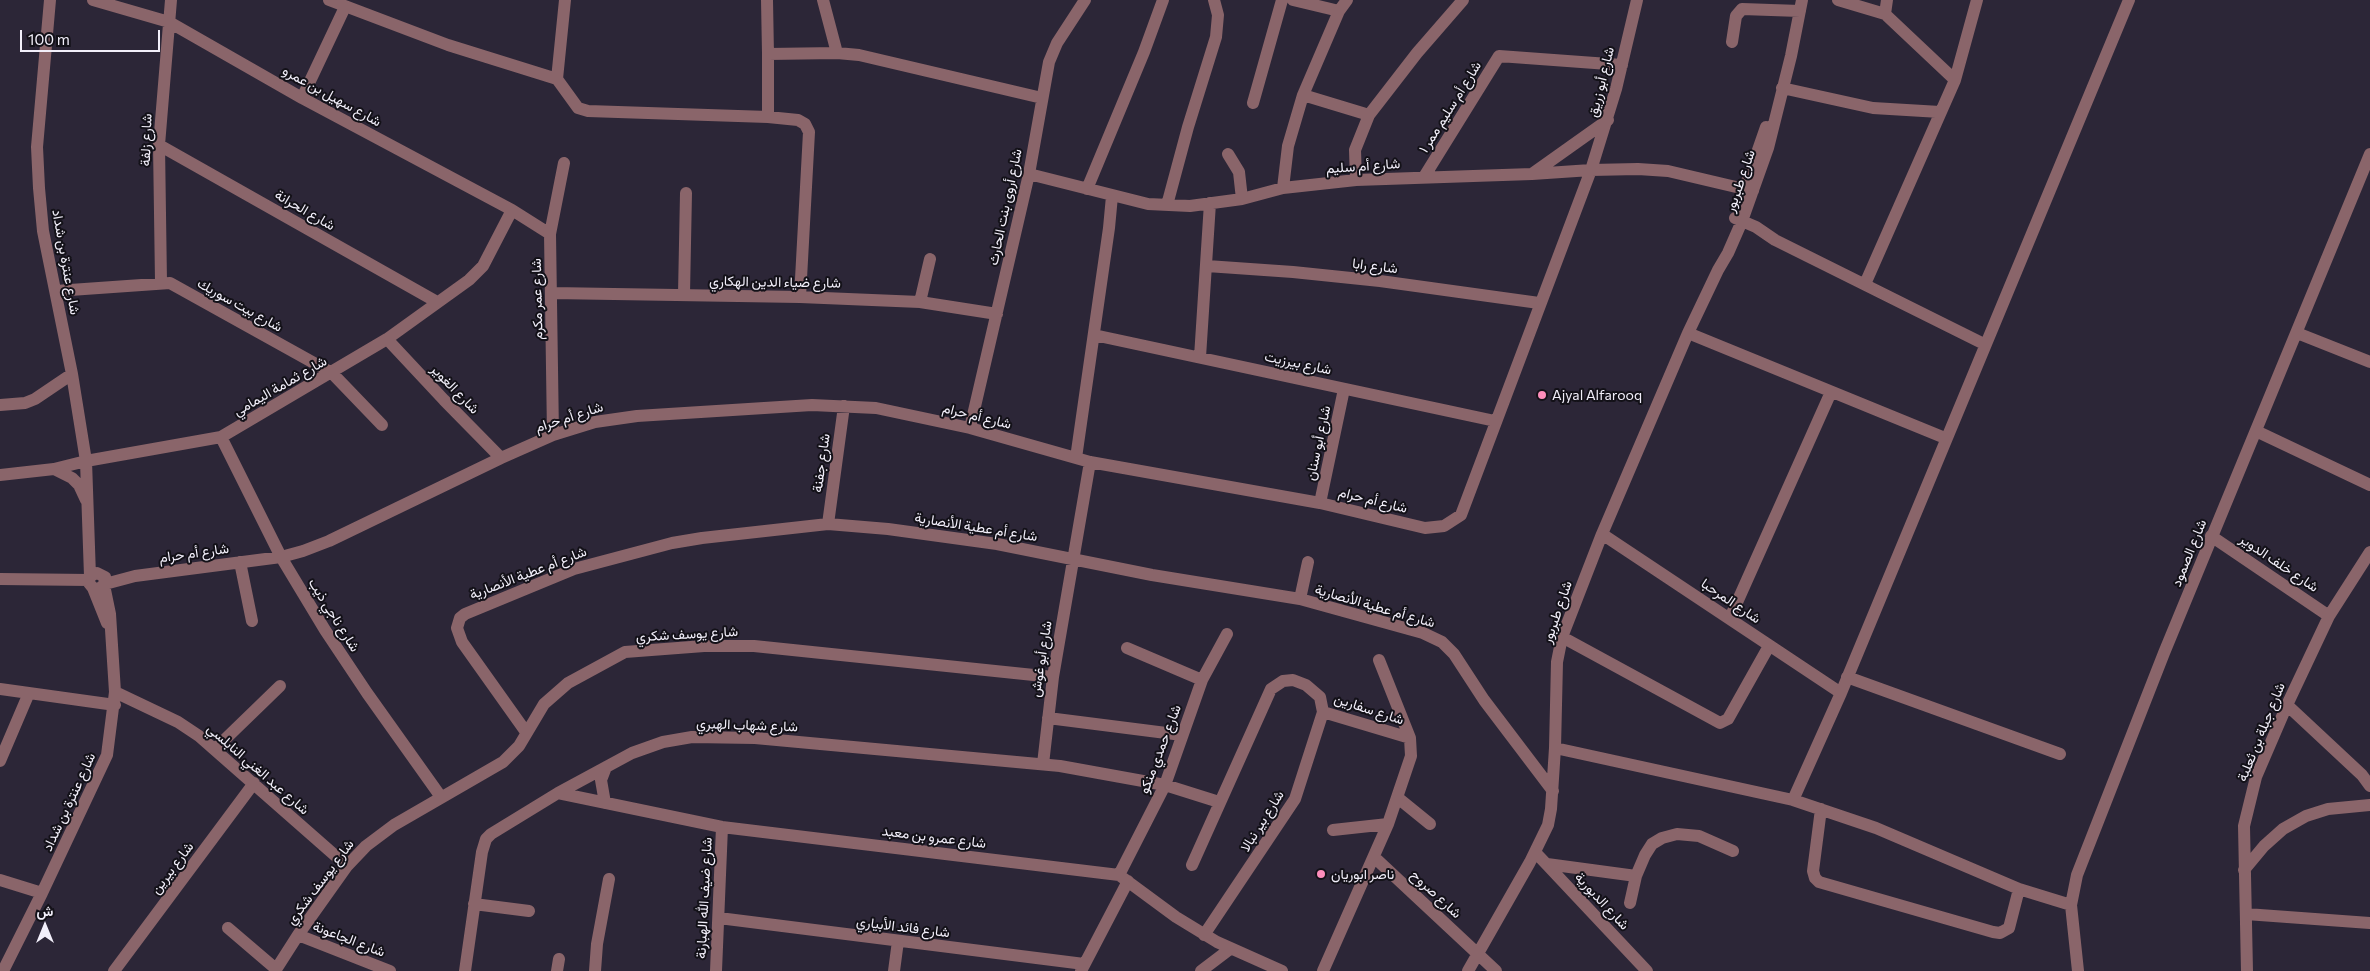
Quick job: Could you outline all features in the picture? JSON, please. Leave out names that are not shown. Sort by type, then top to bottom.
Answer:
[{"type":"street","name":"شارع عنترة بن شداد","points":[[3,971],[107,754],[115,706],[110,633],[89,528],[86,461],[72,374],[44,231],[37,147],[50,0]]},
{"type":"street","name":"شارع سهيل بن عمرو","points":[[93,0],[169,22],[302,98],[512,210],[550,234]]},
{"type":"street","name":"شارع زلفة","points":[[161,282],[159,145],[171,0]]},
{"type":"street","points":[[329,0],[448,45],[557,79],[574,104],[583,111],[768,117],[798,120],[805,124],[809,132],[800,297]]},
{"type":"street","points":[[557,79],[565,0]]},
{"type":"street","points":[[767,0],[768,117]]},
{"type":"street","points":[[823,0],[837,53]]},
{"type":"street","points":[[1070,0],[1084,3]]},
{"type":"street","points":[[1087,189],[1144,52],[1163,0]]},
{"type":"street","points":[[1167,205],[1188,127],[1216,37],[1218,15],[1214,0]]},
{"type":"street","points":[[1253,103],[1282,0]]},
{"type":"street","points":[[1293,0],[1339,11]]},
{"type":"street","points":[[1283,188],[1288,146],[1303,95],[1339,11],[1347,0]]},
{"type":"street","points":[[1356,180],[1355,150],[1369,115],[1417,53],[1463,0]]},
{"type":"street","name":"شارع أبو زريق","points":[[1591,170],[1608,120],[1637,0]]},
{"type":"street","points":[[1838,0],[1884,14],[1955,80]]},
{"type":"street","points":[[1884,14],[1888,0]]},
{"type":"street","points":[[1865,284],[1955,80],[1977,0]]},
{"type":"street","points":[[1793,800],[1841,693],[1984,344],[2129,0]]},
{"type":"street","name":"شارع أروى بنت الحارث","points":[[970,428],[1029,174],[1052,53],[1084,3]]},
{"type":"street","points":[[302,98],[345,6]]},
{"type":"street","points":[[1732,42],[1736,16],[1742,9],[1801,6]]},
{"type":"street","name":"شارع طبربور","points":[[1468,971],[1535,852],[1550,817],[1556,748],[1556,662],[1562,637],[1602,534],[1737,223],[1749,187],[1759,144],[1781,93],[1801,6]]},
{"type":"street","points":[[768,54],[837,53],[885,60],[1042,98]]},
{"type":"street","name":"شارع أم سليم ممر ١","points":[[1424,177],[1499,56],[1622,65]]},
{"type":"street","points":[[1781,93],[1873,108],[1940,112]]},
{"type":"street","points":[[1303,95],[1369,115]]},
{"type":"street","points":[[1532,174],[1608,120]]},
{"type":"street","name":"شارع الحرانة","points":[[159,145],[437,302]]},
{"type":"street","points":[[1228,154],[1239,172],[1242,199]]},
{"type":"street","name":"شارع الصمود","points":[[2078,971],[2071,905],[2072,890],[2077,876],[2212,536],[2370,154]]},
{"type":"street","name":"شارع عمر مكرم","points":[[553,435],[550,234],[564,163]]},
{"type":"street","name":"شارع أم سليم","points":[[1029,174],[1148,204],[1190,206],[1242,199],[1283,188],[1356,180],[1591,170],[1638,169],[1668,171],[1704,178],[1722,178],[1749,187]]},
{"type":"street","name":"شارع أم حرام","points":[[0,579],[98,580],[281,557],[329,541],[553,435],[595,422],[637,416],[812,406],[876,408],[970,428],[1090,462],[1320,503],[1434,529],[1451,523],[1461,514],[1539,303],[1591,170]]},
{"type":"street","points":[[684,294],[686,193]]},
{"type":"street","points":[[1076,458],[1112,196]]},
{"type":"street","points":[[1200,358],[1210,203]]},
{"type":"street","name":"شارع ثمامة اليمامي","points":[[0,475],[54,469],[86,461],[221,437],[387,339],[469,280],[480,270],[512,210]]},
{"type":"street","points":[[1737,223],[1865,284],[1984,344]]},
{"type":"street","points":[[920,302],[930,259]]},
{"type":"street","name":"شارع رابا","points":[[1207,266],[1380,281],[1539,303]]},
{"type":"street","name":"شارع بيت سوريك","points":[[56,291],[161,282],[172,284],[332,373],[382,425]]},
{"type":"street","name":"شارع ضياء الدين الهكاري","points":[[552,293],[684,294],[920,302],[997,314]]},
{"type":"street","points":[[1688,333],[1945,438]]},
{"type":"street","points":[[2297,333],[2370,362]]},
{"type":"street","name":"شارع بيرزيت","points":[[1094,335],[1344,389],[1405,400],[1495,421]]},
{"type":"street","name":"شارع الغوير","points":[[387,339],[501,458]]},
{"type":"street","points":[[0,405],[25,403],[72,374]]},
{"type":"street","name":"شارع أبو سنان","points":[[1320,503],[1344,389]]},
{"type":"street","points":[[1730,618],[1831,392]]},
{"type":"street","name":"شارع جفنة","points":[[828,524],[844,406]]},
{"type":"street","points":[[2256,432],[2370,485]]},
{"type":"street","name":"شارع ناجي ذيب","points":[[221,437],[281,557],[367,694],[441,797]]},
{"type":"street","name":"شارع أبو غوش","points":[[1043,764],[1072,559],[1090,462]]},
{"type":"street","points":[[54,469],[63,472],[75,481],[84,494],[87,504]]},
{"type":"street","name":"شارع أم عطية الأنصارية","points":[[526,732],[462,642],[458,634],[457,623],[465,614],[574,569],[672,543],[828,524],[951,537],[1300,599],[1423,633],[1442,642],[1454,654],[1484,700],[1553,791]]},
{"type":"street","name":"شارع المرحبا","points":[[1602,534],[1841,693]]},
{"type":"street","name":"شارع خلف الدوير","points":[[2212,536],[2329,616]]},
{"type":"street","name":"شارع جبلة بن ثعلبة","points":[[2247,971],[2244,826],[2249,803],[2263,759],[2329,616],[2370,552]]},
{"type":"street","points":[[240,562],[252,622]]},
{"type":"street","points":[[1300,599],[1308,562]]},
{"type":"street","name":"شارع حمدي منكو","points":[[1082,968],[1124,878],[1164,785],[1202,680],[1227,634]]},
{"type":"street","points":[[1562,637],[1720,723],[1728,720],[1769,646]]},
{"type":"street","name":"شارع يوسف شكري","points":[[276,970],[298,935],[347,866],[366,846],[386,830],[510,757],[519,746],[544,704],[568,683],[613,657],[635,651],[704,646],[754,646],[928,662],[1054,677]]},
{"type":"street","points":[[1128,648],[1202,680]]},
{"type":"street","points":[[1379,660],[1410,738]]},
{"type":"street","points":[[1847,677],[2060,754]]},
{"type":"street","name":"شارع سفارين","points":[[1192,865],[1268,694],[1275,684],[1289,680],[1306,685],[1320,697],[1324,712],[1410,738],[1411,756],[1398,798],[1323,971]]},
{"type":"street","points":[[215,749],[280,686]]},
{"type":"street","points":[[0,689],[115,706]]},
{"type":"street","name":"شارع عبد الغني النابلسي","points":[[115,692],[178,722],[215,749],[347,866]]},
{"type":"street","points":[[0,761],[29,694]]},
{"type":"street","points":[[2287,705],[2366,771],[2370,786]]},
{"type":"street","name":"شارع بير نبالا","points":[[1204,935],[1295,799],[1324,712]]},
{"type":"street","points":[[1048,718],[1182,735]]},
{"type":"street","name":"شارع شهاب الهبري","points":[[465,971],[474,904],[486,839],[497,829],[558,793],[632,753],[663,742],[710,737],[816,742],[1043,764],[1164,785]]},
{"type":"street","points":[[1556,748],[1793,800],[1892,834],[2019,889],[2071,905]]},
{"type":"street","points":[[605,803],[601,780],[606,767]]},
{"type":"street","name":"شارع بيرين","points":[[114,971],[254,783]]},
{"type":"street","points":[[1164,785],[1219,802]]},
{"type":"street","name":"شارع عمرو بن معبد","points":[[558,793],[722,827],[1124,878],[1176,917],[1204,935],[1230,949],[1282,971]]},
{"type":"street","points":[[1398,798],[1430,824]]},
{"type":"street","points":[[2244,870],[2264,846],[2283,829],[2306,816],[2328,809],[2357,804],[2370,805]]},
{"type":"street","points":[[1821,809],[1813,871],[1814,878],[1819,882],[1993,932],[2000,932],[2008,928],[2019,889]]},
{"type":"street","points":[[1333,830],[1388,824]]},
{"type":"street","name":"شارع ضيف الله الهبارنة","points":[[716,971],[722,827]]},
{"type":"street","points":[[1630,903],[1636,876],[1652,844],[1662,838],[1677,834],[1699,836],[1710,839],[1733,851]]},
{"type":"street","name":"شارع الدبورية","points":[[1535,852],[1647,971]]},
{"type":"street","name":"شارع صروح","points":[[1374,857],[1496,971]]},
{"type":"street","points":[[1547,864],[1636,876]]},
{"type":"street","points":[[595,971],[598,937],[609,879]]},
{"type":"street","points":[[0,880],[42,893]]},
{"type":"street","points":[[474,904],[528,911]]},
{"type":"street","points":[[2246,914],[2370,923]]},
{"type":"street","name":"شارع فائد الأبياري","points":[[719,918],[898,941],[1082,968]]},
{"type":"street","points":[[228,928],[276,970]]},
{"type":"street","name":"شارع الجاعونة","points":[[298,935],[366,967],[390,971]]},
{"type":"street","points":[[894,971],[898,941]]},
{"type":"street","points":[[1201,971],[1230,949]]},
{"type":"place","name":"Ajyal Alfarooq","points":[[1542,395]]},
{"type":"place","name":"ناصر ابوريان","points":[[1321,874]]}]
